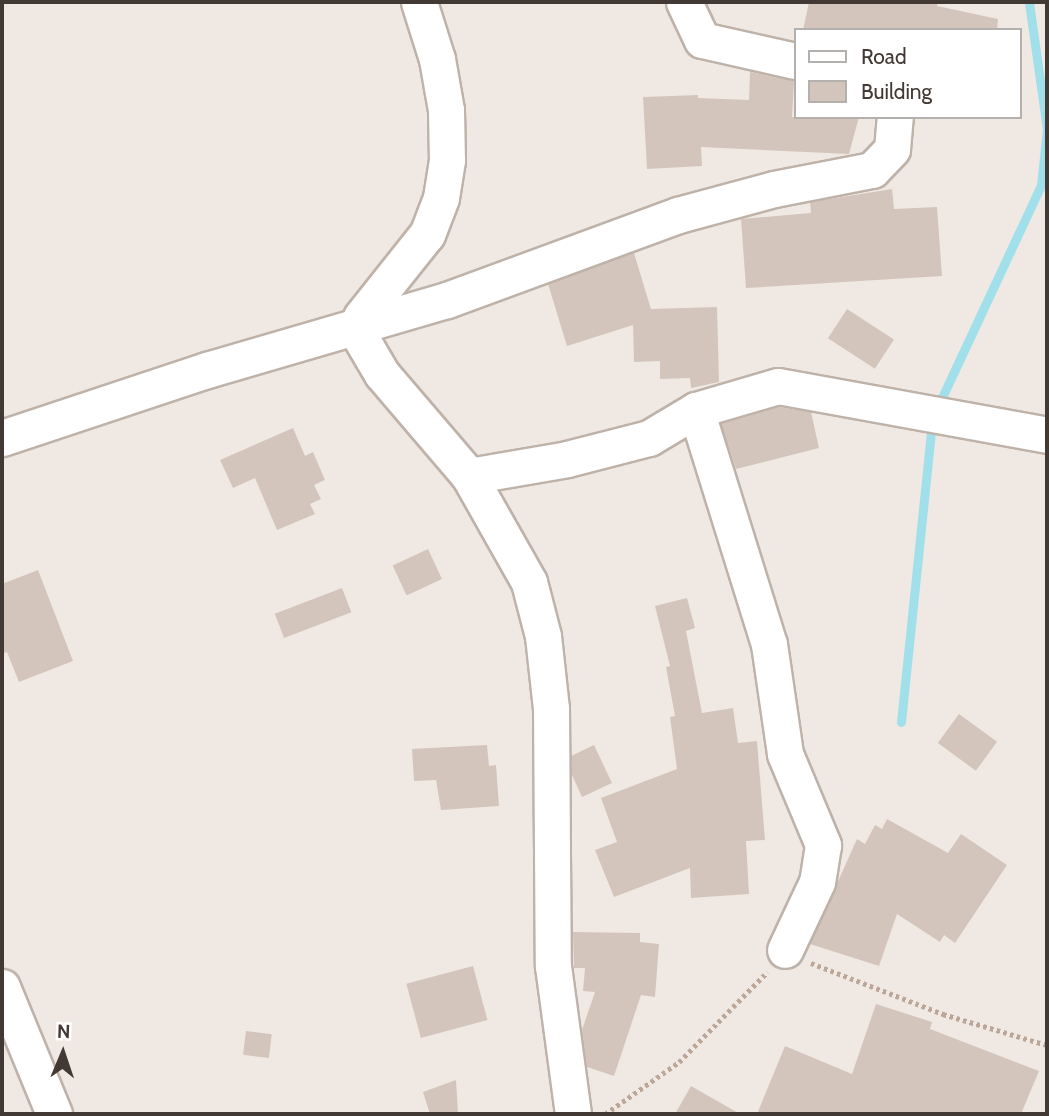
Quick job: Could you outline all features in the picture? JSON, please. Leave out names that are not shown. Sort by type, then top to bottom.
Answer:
[{"type":"street","points":[[359,328],[370,304],[427,234],[441,198],[447,160],[446,110],[437,59],[419,2]]},
{"type":"street","points":[[684,2],[702,40],[794,61]]},
{"type":"street","points":[[2,438],[207,370],[359,328],[678,215],[774,189],[872,170],[892,149],[895,119]]},
{"type":"street","points":[[359,328],[382,374],[469,476],[517,555],[543,636],[553,762],[553,966],[573,1114]]},
{"type":"street","points":[[469,476],[567,459],[649,438],[696,410],[778,386],[807,389],[893,410],[964,423],[1047,435]]},
{"type":"street","points":[[696,410],[769,644],[785,754],[823,845],[817,882],[785,950]]},
{"type":"street","points":[[2,987],[54,1114]]},
{"type":"path","points":[[605,1114],[679,1062],[728,1017],[785,950],[943,1014],[1047,1045]]},
{"type":"building","points":[[809,2],[938,2],[937,6],[998,19],[997,28],[803,28]]},
{"type":"building","points":[[750,72],[794,81],[794,119],[858,119],[849,154],[701,147],[702,166],[647,169],[643,97],[698,95],[698,98],[749,100]]},
{"type":"building","points":[[892,189],[894,209],[937,207],[942,276],[746,288],[741,219],[811,213],[810,202]]},
{"type":"building","points":[[634,253],[651,309],[717,307],[719,382],[691,388],[690,378],[660,379],[660,361],[634,362],[633,325],[567,346],[548,284]]},
{"type":"building","points":[[847,309],[894,339],[875,369],[828,338]]},
{"type":"building","points":[[779,407],[811,412],[819,448],[736,469],[721,424]]},
{"type":"building","points":[[293,428],[305,456],[313,452],[325,480],[314,485],[321,499],[310,504],[315,514],[277,530],[255,478],[233,488],[220,460]]},
{"type":"building","points":[[428,549],[442,579],[407,595],[393,565]]},
{"type":"building","points":[[38,570],[73,661],[19,682],[7,652],[2,654],[2,584]]},
{"type":"building","points":[[342,588],[351,612],[284,638],[275,614]]},
{"type":"building","points":[[687,598],[695,628],[686,631],[702,713],[733,708],[738,743],[757,741],[765,840],[746,841],[749,894],[691,898],[690,868],[614,897],[595,850],[617,842],[601,798],[677,769],[670,717],[675,716],[666,667],[670,666],[655,606]]},
{"type":"building","points":[[959,714],[997,742],[976,771],[938,743]]},
{"type":"building","points":[[487,745],[489,766],[496,765],[499,806],[441,810],[436,780],[414,781],[412,749]]},
{"type":"building","points":[[594,745],[612,783],[582,797],[572,775],[571,756]]},
{"type":"building","points":[[887,819],[948,853],[961,834],[1007,865],[955,943],[944,935],[940,942],[897,914],[879,966],[810,944],[857,839],[865,844],[875,825],[882,829]]},
{"type":"building","points":[[573,932],[640,933],[640,942],[659,944],[655,997],[641,995],[614,1076],[587,1067],[582,1030],[595,992],[583,991],[585,968],[574,968]]},
{"type":"building","points":[[473,966],[487,1020],[421,1038],[406,984]]},
{"type":"building","points":[[876,1004],[932,1022],[930,1029],[1039,1071],[1021,1114],[757,1114],[785,1046],[852,1074]]},
{"type":"building","points":[[246,1031],[272,1034],[269,1058],[243,1055]]},
{"type":"building","points":[[456,1080],[458,1114],[430,1114],[423,1092]]},
{"type":"building","points":[[691,1086],[740,1114],[675,1114]]},
{"type":"waterway","points":[[938,406],[1041,185],[1047,129],[1029,2]]},
{"type":"waterway","points":[[901,722],[932,422]]}]
